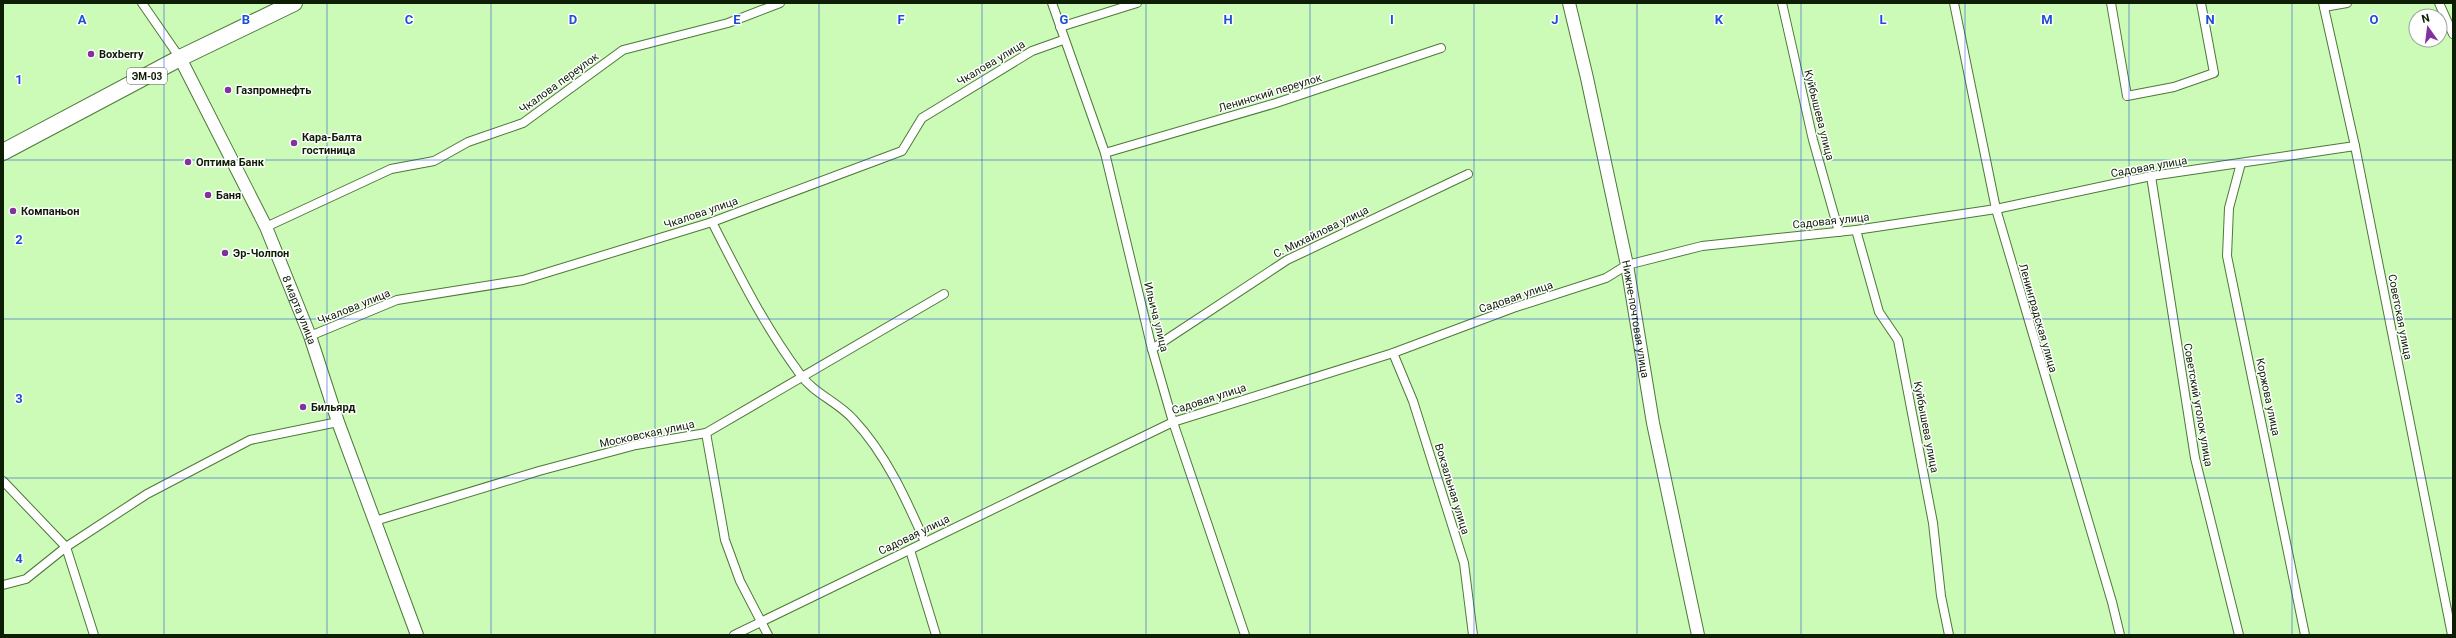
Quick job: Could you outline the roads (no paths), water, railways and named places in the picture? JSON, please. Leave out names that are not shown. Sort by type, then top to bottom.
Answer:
[{"type":"highway","name":"ЭМ-03","points":[[3,152],[180,58],[294,3]]},
{"type":"street","name":"8 марта улица","points":[[142,3],[180,58],[266,227],[310,336],[338,422],[417,635]]},
{"type":"street","name":"Чкалова переулок","points":[[266,227],[391,169],[434,161],[468,142],[524,123],[623,50],[728,23],[780,3]]},
{"type":"street","name":"Ильича улица","points":[[1052,3],[1104,153],[1152,349],[1174,422],[1245,635]]},
{"type":"street","points":[[1060,27],[1137,3]]},
{"type":"street","name":"Нижне-почтовая улица","points":[[1569,3],[1587,78],[1627,265],[1653,423],[1698,635]]},
{"type":"street","name":"Куйбышева улица","points":[[1782,3],[1814,140],[1839,232]]},
{"type":"street","name":"Ленинградская улица","points":[[1954,3],[1996,210],[2112,602],[2120,635]]},
{"type":"street","points":[[2111,3],[2128,96],[2174,87],[2214,73],[2201,3]]},
{"type":"street","points":[[2324,5],[2348,3]]},
{"type":"street","points":[[2439,3],[2453,34]]},
{"type":"street","name":"Советская улица","points":[[2324,5],[2355,146],[2452,635]]},
{"type":"street","name":"Чкалова улица","points":[[310,336],[397,300],[523,280],[712,222],[902,151],[922,118],[1032,50],[1064,40]]},
{"type":"street","name":"Ленинский переулок","points":[[1104,153],[1276,104],[1441,48]]},
{"type":"street","name":"Садовая улица","points":[[734,635],[761,620],[910,550],[1174,422],[1393,353],[1513,308],[1606,278],[1627,265],[1702,246],[1856,230],[1996,210],[2151,176],[2355,146]]},
{"type":"street","name":"Коржова улица","points":[[2241,163],[2229,208],[2227,256],[2305,635]]},
{"type":"street","name":"С. Михайлова улица","points":[[1152,349],[1287,260],[1468,174]]},
{"type":"street","name":"Советский уголок улица","points":[[2151,176],[2195,458],[2239,635]]},
{"type":"street","points":[[712,222],[759,314],[801,376],[853,419],[888,465],[903,492],[925,542]]},
{"type":"street","name":"Куйбышева улица","points":[[1856,230],[1879,312],[1898,340],[1933,523],[1941,596],[1949,635]]},
{"type":"street","name":"Московская улица","points":[[375,521],[486,485],[636,445],[706,433],[801,376],[944,294]]},
{"type":"street","name":"Вокзальная улица","points":[[1393,353],[1413,401],[1464,563],[1473,635]]},
{"type":"street","points":[[3,585],[26,579],[66,547],[147,494],[250,440],[338,422]]},
{"type":"street","points":[[706,433],[725,540],[740,581],[768,635]]},
{"type":"street","points":[[3,481],[66,547],[94,635]]},
{"type":"street","points":[[910,550],[936,635]]},
{"type":"place","name":"Boxberry","points":[[91,54]]},
{"type":"place","name":"Газпромнефть","points":[[228,90]]},
{"type":"place","name":"Кара-Балта гостиница","points":[[294,143]]},
{"type":"place","name":"Оптима Банк","points":[[188,162]]},
{"type":"place","name":"Баня","points":[[208,195]]},
{"type":"place","name":"Компаньон","points":[[13,211]]},
{"type":"place","name":"Эр-Чолпон","points":[[225,253]]},
{"type":"place","name":"Бильярд","points":[[303,407]]}]
